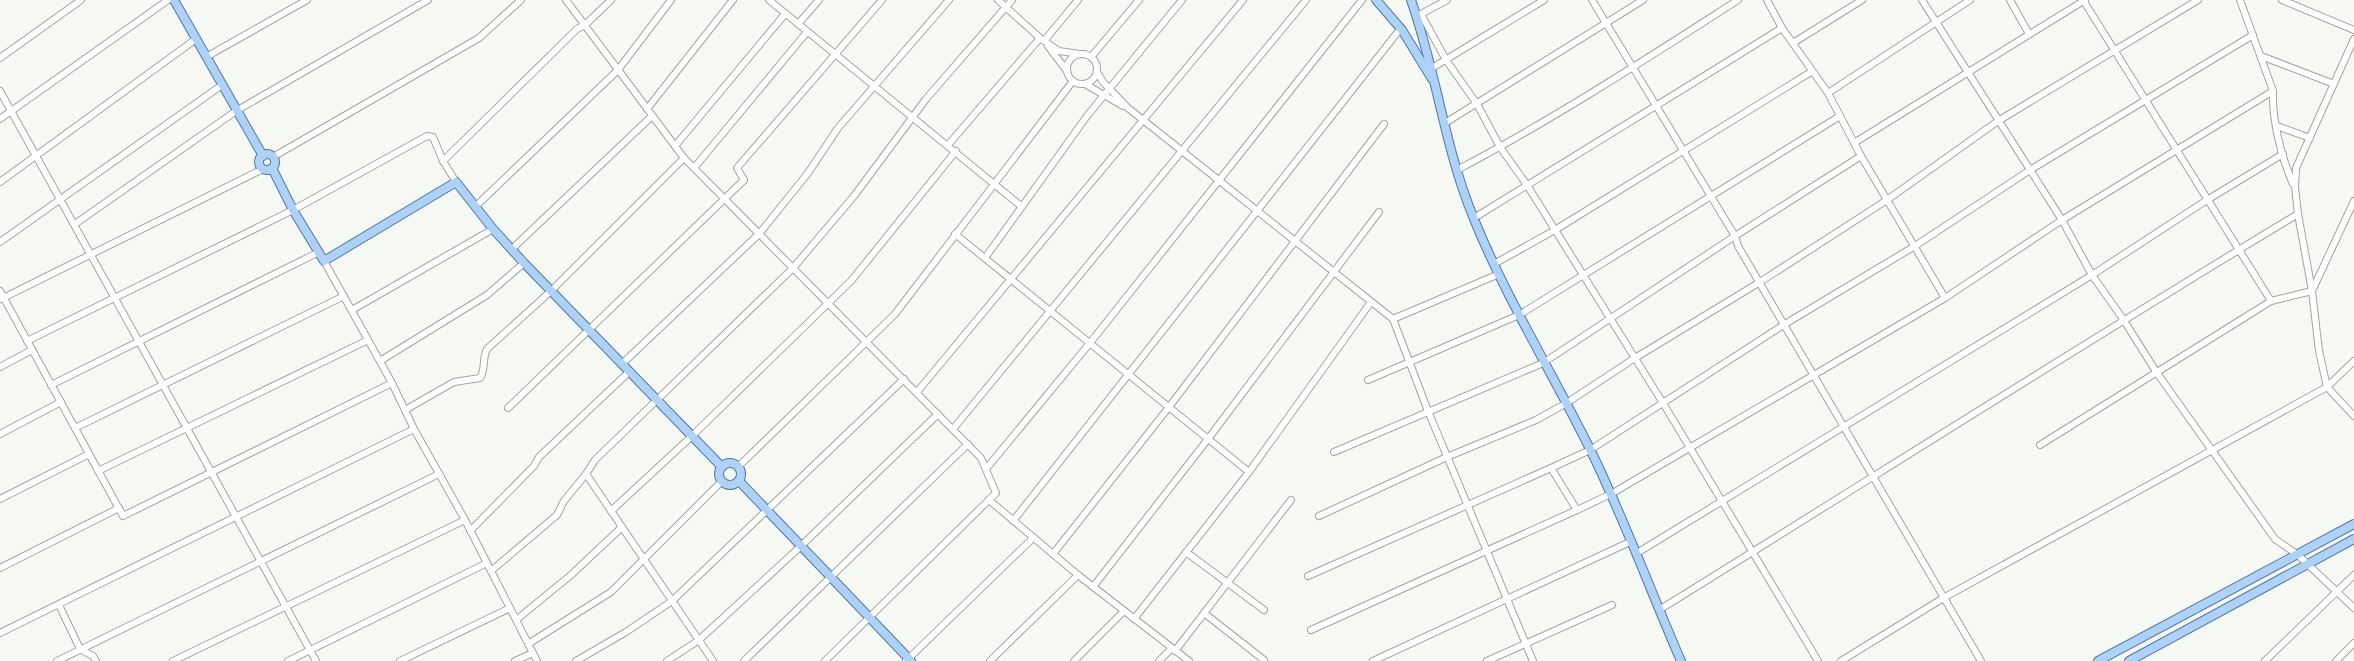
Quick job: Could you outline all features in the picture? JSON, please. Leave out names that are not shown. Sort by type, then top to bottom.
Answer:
[{"type":"main road","points":[[1376,0],[1401,28],[1436,87]]},
{"type":"main road","points":[[1411,0],[1419,15],[1457,170],[1474,218],[1519,315],[1611,494],[1681,661]]},
{"type":"main road","points":[[178,1],[196,39],[263,156]]},
{"type":"main road","points":[[263,156],[273,157],[275,162],[268,169]]},
{"type":"main road","points":[[263,156],[260,161],[268,169],[324,261],[456,182],[493,229],[513,248],[524,263],[722,467]]},
{"type":"main road","points":[[730,463],[738,467],[741,475],[739,481],[730,485],[722,482],[719,473],[722,467],[730,463]]},
{"type":"main road","points":[[739,481],[871,617],[909,660]]},
{"type":"main road","points":[[2098,661],[2354,524]]},
{"type":"main road","points":[[2129,661],[2354,539]]},
{"type":"street","points":[[0,58],[81,0]]},
{"type":"street","points":[[0,119],[168,0]]},
{"type":"street","points":[[206,57],[307,0]]},
{"type":"street","points":[[75,224],[236,111],[428,0]]},
{"type":"street","points":[[273,157],[479,38],[521,0]]},
{"type":"street","points":[[566,0],[684,158],[968,444],[981,458],[996,493],[825,661]]},
{"type":"street","points":[[443,161],[577,29],[585,25],[611,0]]},
{"type":"street","points":[[476,206],[618,70],[671,0]]},
{"type":"street","points":[[646,109],[734,0]]},
{"type":"street","points":[[769,0],[1022,206]]},
{"type":"street","points":[[798,24],[819,0]]},
{"type":"street","points":[[508,408],[744,180],[737,168],[882,0]]},
{"type":"street","points":[[623,363],[759,234],[808,173],[838,128],[949,0]]},
{"type":"street","points":[[998,0],[1059,51],[1091,57],[1097,66],[1097,72],[1090,82],[1084,84]]},
{"type":"street","points":[[491,571],[557,515],[564,501],[595,460],[793,268],[854,196],[926,99],[1012,0]]},
{"type":"street","points":[[948,145],[1078,0]]},
{"type":"street","points":[[1091,57],[1139,0]]},
{"type":"street","points":[[985,258],[1102,95],[1182,0]]},
{"type":"street","points":[[917,392],[1243,0]]},
{"type":"street","points":[[953,429],[1306,0]]},
{"type":"street","points":[[986,469],[1090,343],[1362,0]]},
{"type":"street","points":[[1447,0],[1419,15],[1663,403],[1818,661]]},
{"type":"street","points":[[1432,68],[1544,0]]},
{"type":"street","points":[[1592,0],[1684,151],[1981,661]]},
{"type":"street","points":[[1445,123],[1643,0]]},
{"type":"street","points":[[1457,170],[1500,147],[1633,67],[1738,0]]},
{"type":"street","points":[[1767,0],[1782,28],[1827,93],[1861,156],[1945,298]]},
{"type":"street","points":[[1793,43],[1862,0]]},
{"type":"street","points":[[1922,0],[1937,20],[1998,122],[2062,220],[2092,275],[2212,451],[2275,538],[2298,555],[2354,608]]},
{"type":"street","points":[[1827,93],[1970,0]]},
{"type":"street","points":[[2010,0],[2029,34]]},
{"type":"street","points":[[1854,143],[2084,0],[2271,301]]},
{"type":"street","points":[[1319,516],[1447,457],[1536,420],[1565,404],[1887,200],[1998,122],[2198,0]]},
{"type":"street","points":[[2240,0],[2273,91],[2272,107],[2283,154],[2295,187]]},
{"type":"street","points":[[2283,0],[2354,30]]},
{"type":"street","points":[[675,146],[785,14]]},
{"type":"street","points":[[1013,521],[1401,28]]},
{"type":"street","points":[[1474,218],[1782,28]]},
{"type":"street","points":[[694,168],[807,32]]},
{"type":"street","points":[[1308,576],[1590,450],[1785,324],[1915,246],[2030,170],[2253,35]]},
{"type":"street","points":[[0,182],[196,39]]},
{"type":"street","points":[[1042,39],[1073,81],[1084,84],[1128,108]]},
{"type":"street","points":[[2354,39],[2296,168],[2295,187],[2319,351],[2327,387],[2354,416]]},
{"type":"street","points":[[1067,71],[1070,60],[1080,54]]},
{"type":"street","points":[[2261,56],[2334,84]]},
{"type":"street","points":[[1097,72],[1128,108],[1393,319],[1428,411],[1533,661]]},
{"type":"street","points":[[1494,264],[1555,230],[1811,72]]},
{"type":"street","points":[[738,467],[895,314],[1073,81]]},
{"type":"street","points":[[0,242],[222,85]]},
{"type":"street","points":[[0,91],[316,661]]},
{"type":"street","points":[[1311,630],[1611,494],[1945,298],[2062,220],[2273,91]]},
{"type":"street","points":[[513,248],[652,116]]},
{"type":"street","points":[[1368,380],[1519,315],[1840,116]]},
{"type":"street","points":[[1053,554],[1169,407],[1384,124]]},
{"type":"street","points":[[2277,126],[2310,138]]},
{"type":"street","points":[[27,341],[293,210],[427,136],[433,138],[456,182]]},
{"type":"street","points":[[611,511],[692,436],[851,281],[956,151]]},
{"type":"street","points":[[1637,553],[2092,275],[2207,200],[2283,154]]},
{"type":"street","points":[[1335,452],[1543,363],[1734,236],[1861,156]]},
{"type":"street","points":[[405,411],[454,381],[480,378],[483,374],[487,349],[551,291],[684,158]]},
{"type":"street","points":[[268,169],[1,296],[118,508],[123,516],[213,474],[392,383]]},
{"type":"street","points":[[2312,291],[2354,201]]},
{"type":"street","points":[[1093,587],[1208,439],[1378,212]]},
{"type":"street","points":[[1659,610],[2123,319],[2298,214]]},
{"type":"street","points":[[352,310],[493,229]]},
{"type":"street","points":[[955,234],[1249,472]]},
{"type":"street","points":[[51,385],[319,252]]},
{"type":"street","points":[[324,261],[465,520],[537,661]]},
{"type":"street","points":[[380,361],[487,295],[524,263]]},
{"type":"street","points":[[1393,319],[1500,274]]},
{"type":"street","points":[[2040,445],[2271,301],[2312,291]]},
{"type":"street","points":[[75,428],[344,296]]},
{"type":"street","points":[[1134,619],[1249,472],[1371,302]]},
{"type":"street","points":[[98,471],[368,340]]},
{"type":"street","points":[[0,367],[32,350]]},
{"type":"street","points":[[1841,661],[1945,597],[2327,387],[2354,362]]},
{"type":"street","points":[[470,531],[534,466],[539,457],[630,370]]},
{"type":"street","points":[[576,661],[626,632],[672,601],[904,379]]},
{"type":"street","points":[[0,434],[61,402]]},
{"type":"street","points":[[667,661],[699,640],[938,414]]},
{"type":"street","points":[[0,633],[414,429]]},
{"type":"street","points":[[744,661],[968,444]]},
{"type":"street","points":[[0,499],[89,454]]},
{"type":"street","points":[[1551,468],[1577,510]]},
{"type":"street","points":[[57,661],[439,474]]},
{"type":"street","points":[[586,474],[713,661]]},
{"type":"street","points":[[528,644],[611,592],[722,482]]},
{"type":"street","points":[[988,500],[1093,587],[1190,661]]},
{"type":"street","points":[[1159,661],[1174,649],[1204,613],[1291,500]]},
{"type":"street","points":[[0,568],[118,508]]},
{"type":"street","points":[[173,661],[465,520]]},
{"type":"street","points":[[516,620],[571,575],[622,527]]},
{"type":"street","points":[[909,660],[1033,538]]},
{"type":"street","points":[[1372,661],[1632,541]]},
{"type":"street","points":[[1186,552],[1264,610]]},
{"type":"street","points":[[288,661],[487,563]]},
{"type":"street","points":[[990,661],[1078,575]]},
{"type":"street","points":[[2265,661],[2354,575]]},
{"type":"street","points":[[59,604],[81,649],[93,656],[96,661]]},
{"type":"street","points":[[1487,661],[1612,605]]},
{"type":"street","points":[[400,661],[510,608]]},
{"type":"street","points":[[1074,661],[1124,611]]},
{"type":"street","points":[[1204,613],[1264,660]]},
{"type":"street","points":[[2336,661],[2354,643]]},
{"type":"street","points":[[515,661],[533,652]]}]
